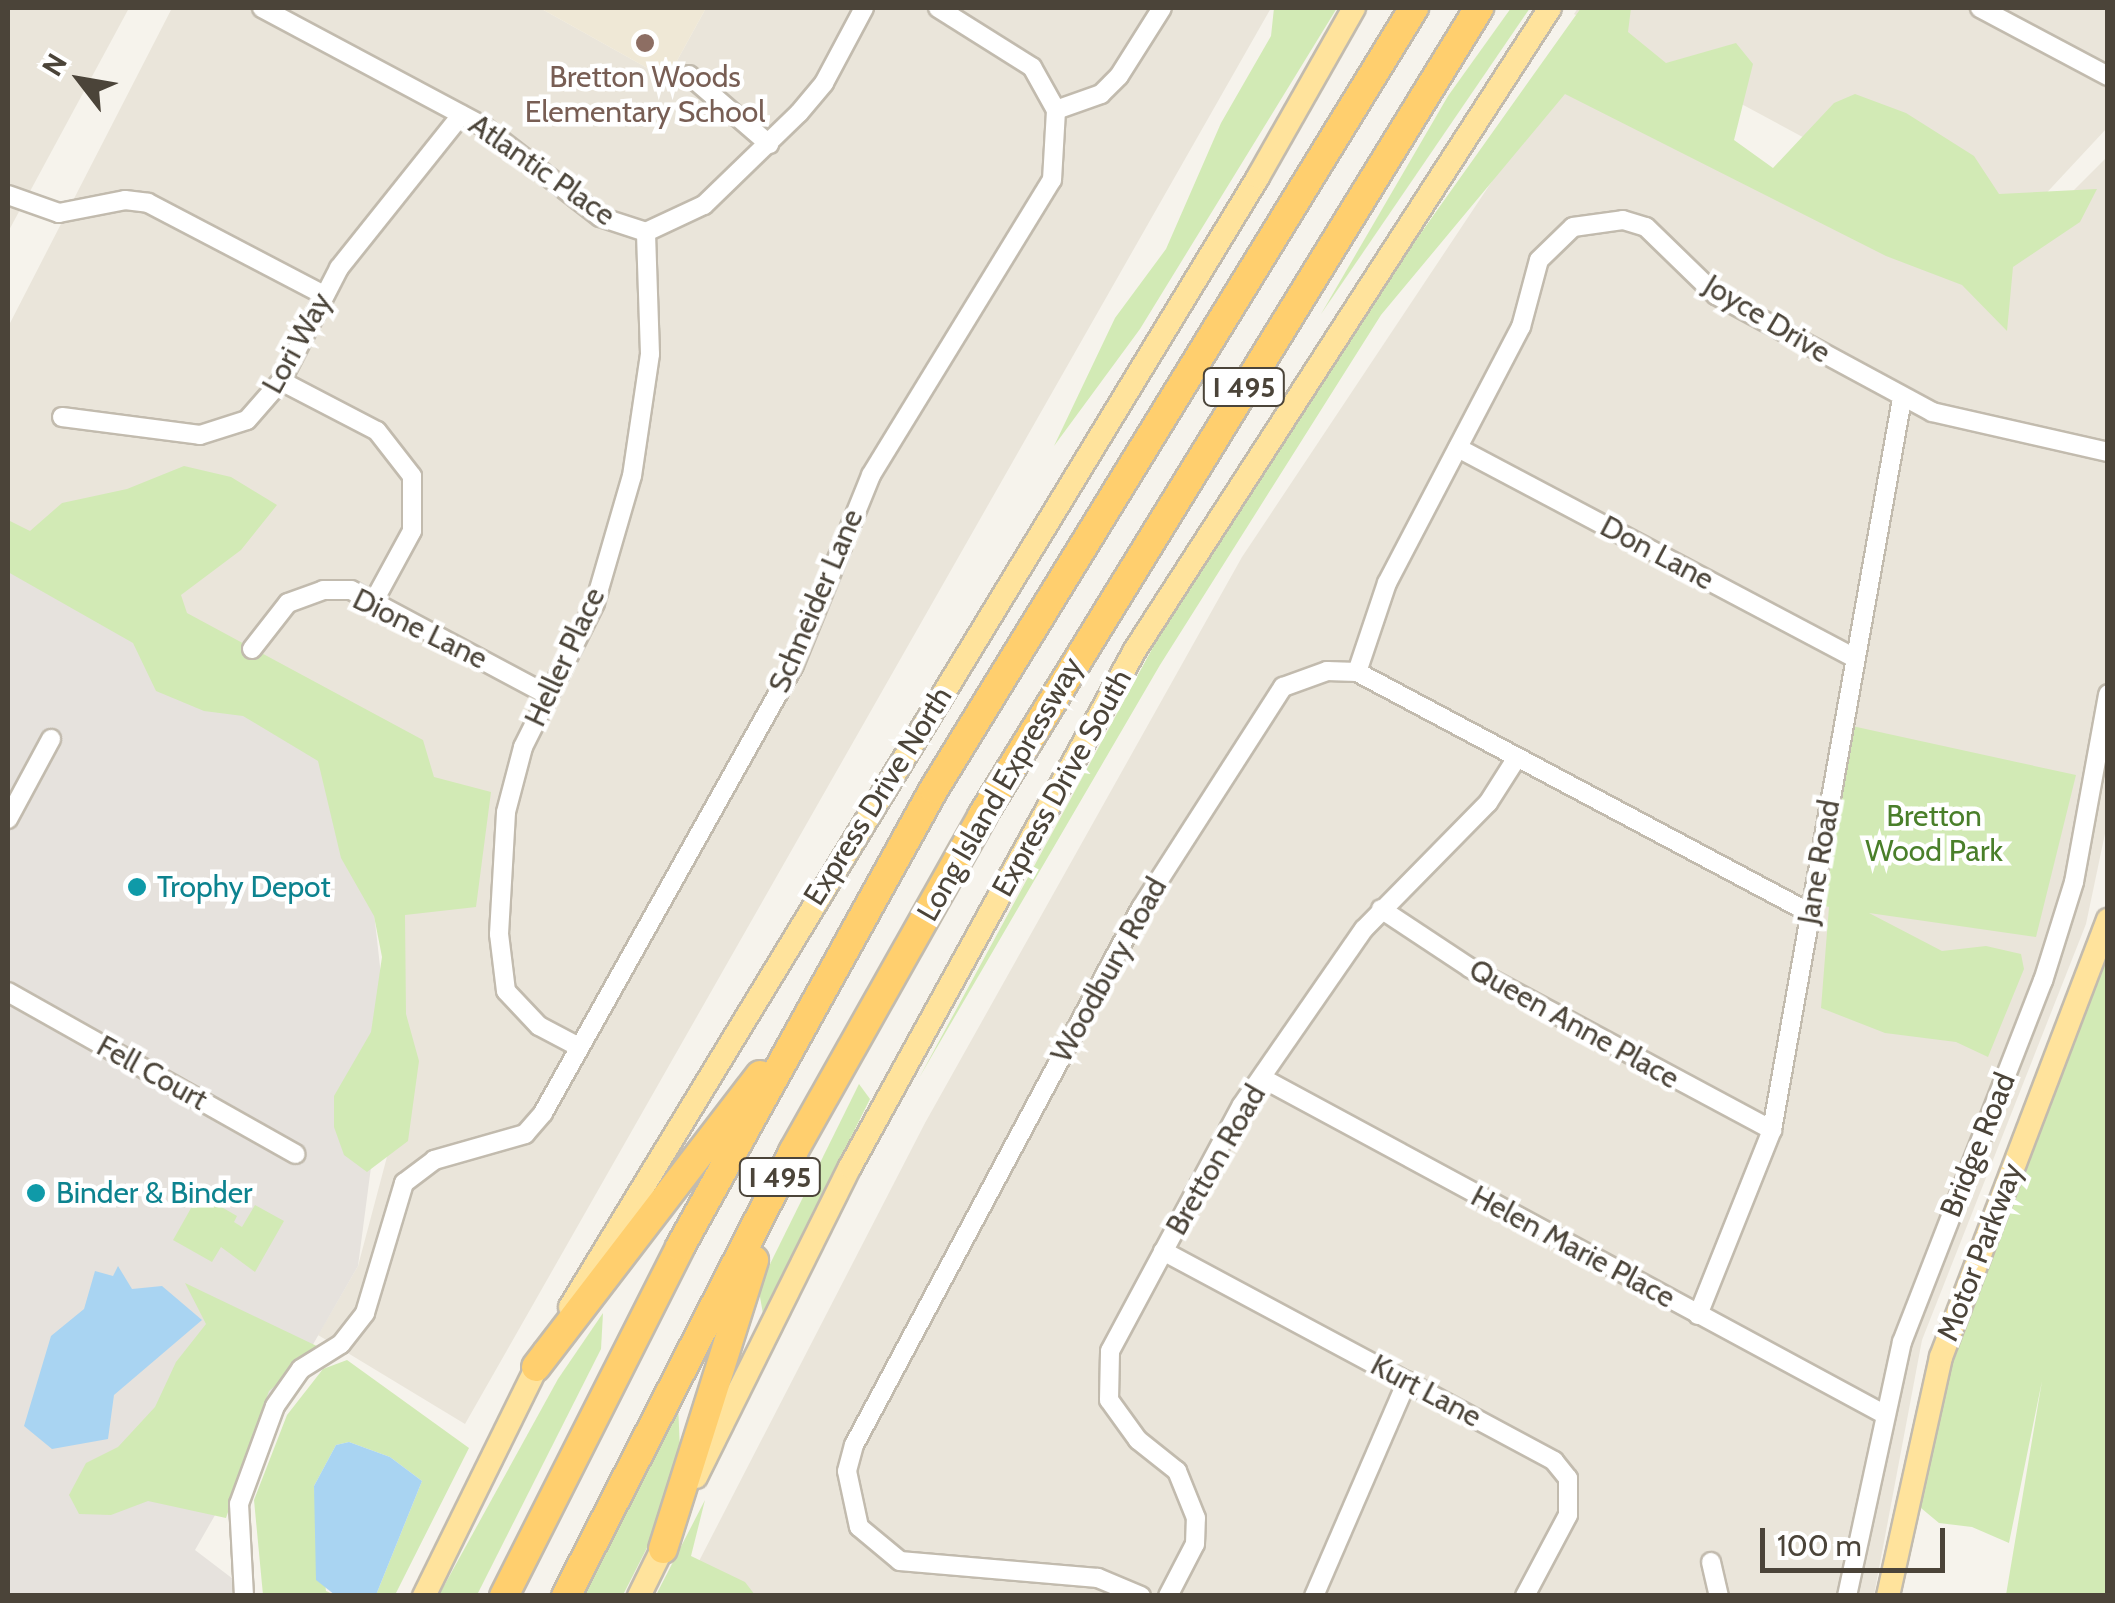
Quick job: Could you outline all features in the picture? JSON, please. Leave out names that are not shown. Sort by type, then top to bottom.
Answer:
[{"type":"highway","name":"Long Island Expressway","points":[[504,1596],[606,1386],[792,1041],[1013,654],[1414,8]]},
{"type":"highway","name":"Long Island Expressway","points":[[566,1596],[793,1152],[1061,683],[1479,8]]},
{"type":"highway","points":[[536,1367],[746,1090],[792,1041]]},
{"type":"highway","points":[[663,1549],[747,1276],[779,1204],[793,1152]]},
{"type":"main road","name":"Express Drive North","points":[[424,1596],[536,1367],[630,1198],[1084,464],[1354,8]]},
{"type":"main road","name":"Express Drive South","points":[[639,1596],[850,1167],[1135,650],[1550,8]]},
{"type":"main road","name":"Motor Parkway","points":[[1888,1596],[1941,1357],[2108,920]]},
{"type":"street","name":"Atlantic Place","points":[[262,8],[461,115],[600,218],[646,232],[704,205],[768,144],[824,84],[864,8]]},
{"type":"street","points":[[938,8],[1032,67],[1056,110],[1101,94],[1119,76],[1162,8]]},
{"type":"street","points":[[1980,8],[2108,76]]},
{"type":"street","points":[[690,74],[768,144]]},
{"type":"street","name":"Schneider Lane","points":[[244,1596],[239,1504],[276,1406],[301,1369],[356,1326],[379,1273],[404,1183],[434,1160],[524,1134],[578,1047],[794,665],[872,475],[1036,212],[1052,180],[1056,110]]},
{"type":"street","name":"Lori Way","points":[[62,418],[200,435],[227,432],[248,420],[281,381],[324,296],[461,115]]},
{"type":"street","points":[[8,195],[59,212],[125,200],[148,203],[324,296]]},
{"type":"street","name":"Joyce Drive","points":[[1356,672],[1387,583],[1521,326],[1539,260],[1573,227],[1598,220],[1646,227],[1716,295],[1902,399],[1961,421],[2108,452]]},
{"type":"street","name":"Heller Place","points":[[578,1047],[520,1010],[500,966],[506,812],[523,747],[596,603],[632,476],[650,354],[646,232]]},
{"type":"street","points":[[281,381],[376,431],[412,476],[412,531],[375,599]]},
{"type":"street","name":"Jane Road","points":[[1698,1315],[1772,1130],[1902,399]]},
{"type":"street","name":"Don Lane","points":[[1458,448],[1855,658]]},
{"type":"street","name":"Dione Lane","points":[[252,649],[274,614],[306,595],[351,590],[375,599],[548,695]]},
{"type":"street","points":[[1356,672],[1810,913]]},
{"type":"street","name":"Woodbury Road","points":[[1140,1596],[1098,1578],[900,1561],[859,1527],[846,1472],[854,1445],[1141,908],[1266,705],[1302,677],[1356,672]]},
{"type":"street","name":"Bridge Road","points":[[1847,1596],[1902,1342],[2043,981],[2074,882],[2108,694]]},
{"type":"street","points":[[8,819],[52,739]]},
{"type":"street","name":"Bretton Road","points":[[1168,1596],[1195,1544],[1190,1494],[1177,1471],[1120,1422],[1106,1377],[1110,1352],[1262,1078],[1380,910],[1488,802],[1516,759]]},
{"type":"street","name":"Queen Anne Place","points":[[1380,910],[1558,1018],[1772,1130]]},
{"type":"street","name":"Fell Court","points":[[8,992],[296,1154]]},
{"type":"street","name":"Helen Marie Place","points":[[1262,1078],[1884,1414]]},
{"type":"street","name":"Kurt Lane","points":[[1163,1251],[1554,1462],[1568,1478],[1568,1515],[1525,1596]]},
{"type":"street","points":[[1314,1596],[1407,1381]]},
{"type":"street","points":[[1711,1562],[1719,1596]]},
{"type":"shaded area","points":[[8,8],[129,8],[8,232]]},
{"type":"shaded area","points":[[172,8],[540,8],[667,79],[706,8],[1271,8],[465,1424],[318,1335],[358,1266],[401,1104],[371,728],[8,528],[8,327]]},
{"type":"shaded area","name":"Bretton Woods Elementary School","points":[[540,8],[706,8],[667,79]]},
{"type":"shaded area","points":[[1578,8],[2107,8],[2107,128],[2000,243],[1574,14]]},
{"type":"shaded area","points":[[1568,67],[1981,283],[2107,157],[2107,824],[2086,924],[1922,1340],[1874,1595],[681,1596],[925,1123],[1242,557]]},
{"type":"shaded area","points":[[8,560],[323,730],[367,850],[388,1038],[358,1266],[195,1550],[254,1595],[8,1595]]},
{"type":"green space","points":[[1274,8],[1337,8],[1140,329],[1054,446],[1115,318],[1166,249],[1221,123],[1271,36]]},
{"type":"green space","points":[[1511,8],[1530,8],[1321,314],[1448,96]]},
{"type":"green space","points":[[1581,8],[1631,8],[1628,32],[1666,63],[1736,43],[1753,64],[1734,140],[1773,168],[1834,103],[1855,94],[1906,113],[1974,156],[1999,194],[2097,189],[2080,222],[2013,267],[2007,331],[1962,285],[1886,256],[1565,94],[1381,315],[1160,665],[919,1078],[1164,627],[1364,313]]},
{"type":"green space","points":[[184,466],[231,477],[277,505],[241,550],[181,595],[187,613],[423,740],[434,777],[491,792],[476,907],[405,915],[406,1014],[419,1061],[408,1141],[367,1172],[344,1155],[334,1127],[334,1096],[371,1032],[382,957],[374,916],[341,858],[318,761],[243,716],[204,711],[156,691],[133,643],[8,572],[8,520],[30,531],[62,503],[127,489]]},
{"type":"green space","name":"Bretton Wood Park","points":[[1852,726],[2076,775],[2036,937],[1869,913],[1942,951],[1986,946],[2021,954],[2024,969],[1988,1057],[1956,1042],[1885,1033],[1821,1008],[1829,907],[1821,905]]},
{"type":"green space","points":[[2107,949],[2107,1595],[2006,1595],[2042,1381],[2009,1543],[1972,1527],[1939,1523],[1915,1503],[1952,1361]]},
{"type":"green space","points":[[859,1084],[870,1099],[763,1314],[759,1291],[771,1262]]},
{"type":"green space","points":[[199,1194],[237,1216],[234,1222],[242,1227],[255,1205],[284,1221],[255,1272],[221,1247],[212,1262],[173,1240]]},
{"type":"green space","points":[[185,1283],[321,1348],[269,1391],[226,1518],[148,1501],[111,1515],[79,1514],[69,1495],[86,1463],[118,1447],[155,1407],[176,1362],[206,1324]]},
{"type":"green space","points":[[603,1313],[601,1349],[477,1595],[439,1595],[558,1379]]},
{"type":"green space","points":[[347,1360],[469,1448],[395,1595],[376,1595],[422,1481],[390,1457],[349,1442],[336,1445],[314,1486],[326,1591],[335,1595],[263,1595],[254,1500],[287,1415],[323,1369]]},
{"type":"green space","points":[[678,1403],[680,1451],[652,1538],[623,1595],[582,1596]]},
{"type":"green space","points":[[705,1500],[691,1556],[745,1582],[755,1595],[656,1595]]},
{"type":"water","points":[[118,1266],[132,1289],[162,1286],[202,1320],[114,1395],[108,1439],[52,1449],[24,1426],[51,1336],[84,1309],[95,1271],[113,1276]]},
{"type":"water","points":[[349,1442],[390,1457],[422,1481],[376,1595],[335,1595],[316,1580],[314,1486],[336,1445]]},
{"type":"place","name":"Bretton Woods Elementary School","points":[[645,43]]},
{"type":"place","name":"Trophy Depot","points":[[137,887]]},
{"type":"place","name":"Binder & Binder","points":[[36,1193]]}]
